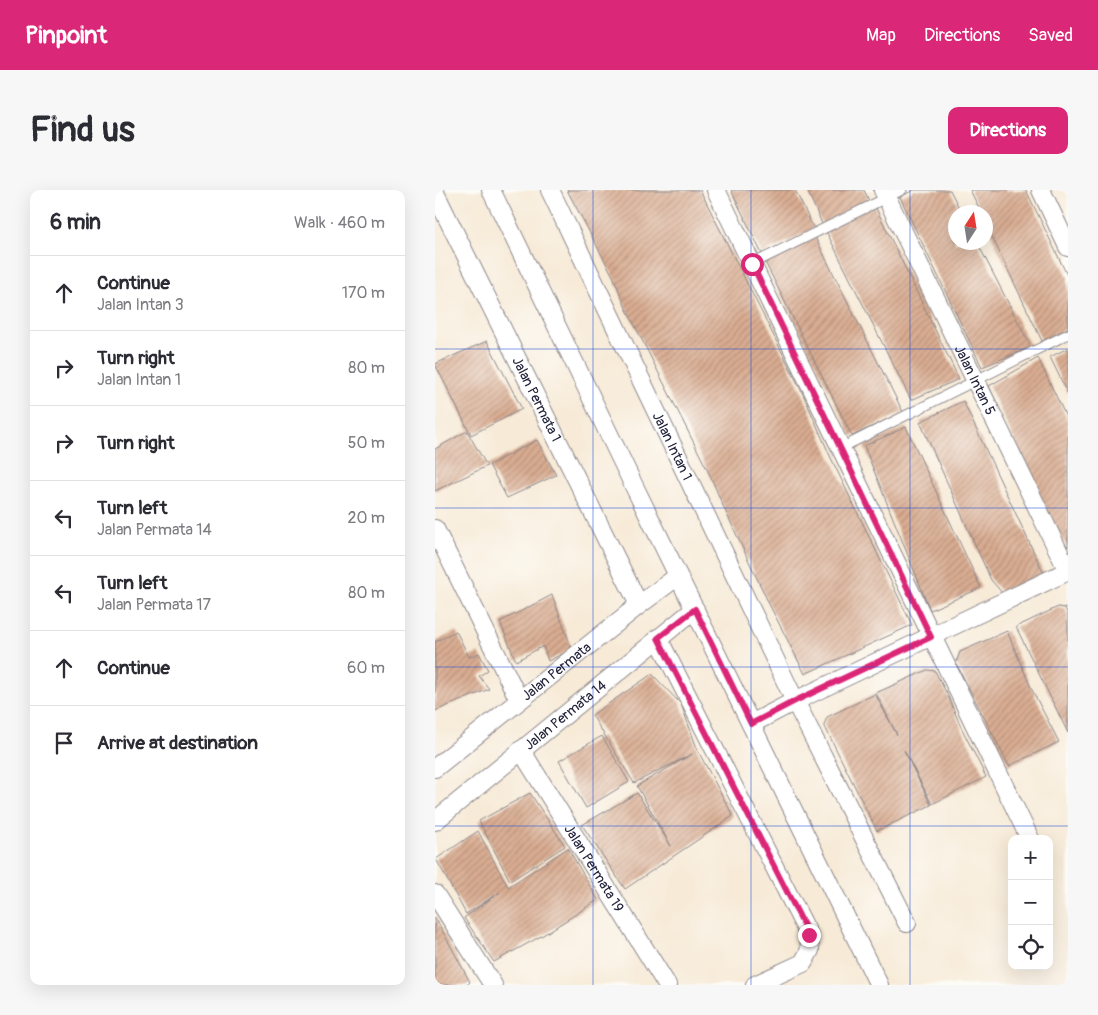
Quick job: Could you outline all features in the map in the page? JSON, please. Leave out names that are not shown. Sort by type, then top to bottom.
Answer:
[{"type":"street","points":[[491,190],[879,985]]},
{"type":"street","name":"Jalan Intan 1","points":[[550,190],[795,701],[907,923]]},
{"type":"street","points":[[716,190],[1028,835]]},
{"type":"street","points":[[1041,190],[1068,247]]},
{"type":"street","name":"Jalan Intan 5","points":[[890,192],[975,380],[1068,571]]},
{"type":"street","name":"Jalan Permata 1","points":[[435,193],[639,605]]},
{"type":"street","points":[[435,529],[519,700]]},
{"type":"street","points":[[751,724],[795,701],[1068,571]]},
{"type":"street","name":"Jalan Permata","points":[[435,768],[678,576]]},
{"type":"street","name":"Jalan Permata 14","points":[[435,821],[695,609]]},
{"type":"street","points":[[658,638],[809,935],[810,950],[803,963],[755,985]]},
{"type":"street","name":"Jalan Permata 19","points":[[521,750],[667,985]]},
{"type":"street","points":[[435,894],[493,985]]},
{"type":"lane","points":[[752,264],[890,192]]},
{"type":"lane","points":[[841,448],[1068,334]]},
{"type":"building","points":[[567,190],[700,190],[802,392],[831,458],[912,625],[805,674],[770,606],[709,473],[626,308],[613,276]]},
{"type":"building","points":[[731,190],[795,190],[814,229],[762,254]]},
{"type":"building","points":[[807,190],[864,190],[870,203],[823,226]]},
{"type":"building","points":[[914,190],[950,190],[958,205],[948,205],[948,250],[981,250],[1031,347],[982,367],[900,197]]},
{"type":"building","points":[[970,190],[1026,190],[1068,277],[1068,328],[1042,341],[993,239],[993,205],[978,205]]},
{"type":"building","points":[[874,204],[959,379],[911,400],[825,229]]},
{"type":"building","points":[[815,237],[903,412],[852,436],[765,262]]},
{"type":"building","points":[[487,341],[522,409],[471,435],[435,364]]},
{"type":"building","points":[[1068,348],[1068,394],[1050,357]]},
{"type":"building","points":[[1038,358],[1068,421],[1068,547],[1059,536],[989,386]]},
{"type":"building","points":[[963,401],[1045,576],[1004,595],[991,580],[920,422]]},
{"type":"building","points":[[906,427],[981,588],[930,610],[864,446]]},
{"type":"building","points":[[467,431],[487,466],[435,491],[435,449]]},
{"type":"building","points":[[537,440],[556,475],[507,498],[489,465]]},
{"type":"building","points":[[552,595],[572,649],[548,661],[543,646],[516,661],[500,622]]},
{"type":"building","points":[[1058,607],[1065,608],[1068,615],[1068,733],[1016,627]]},
{"type":"building","points":[[456,631],[469,657],[479,653],[488,670],[479,676],[489,689],[435,711],[435,642]]},
{"type":"building","points":[[1007,631],[1032,690],[1059,742],[1009,766],[956,663],[960,652]]},
{"type":"building","points":[[927,670],[935,671],[986,777],[932,804],[904,750],[931,805],[877,831],[824,725],[827,717],[875,694],[897,735],[876,693]]},
{"type":"building","points":[[652,674],[681,704],[698,751],[733,816],[625,889],[582,825],[637,793],[671,846],[637,786],[692,754],[634,783],[592,715]]},
{"type":"building","points":[[602,736],[629,782],[586,808],[559,761]]},
{"type":"building","points":[[530,793],[565,846],[510,881],[479,821]]},
{"type":"building","points":[[478,831],[508,887],[568,848],[598,900],[543,935],[494,962],[464,918],[500,892],[466,914],[436,859]]},
{"type":"building","points":[[435,917],[470,982],[467,985],[435,985]]},
{"type":"route","points":[[752,264],[931,637],[795,701],[751,724],[695,609],[658,638],[809,935]]}]
